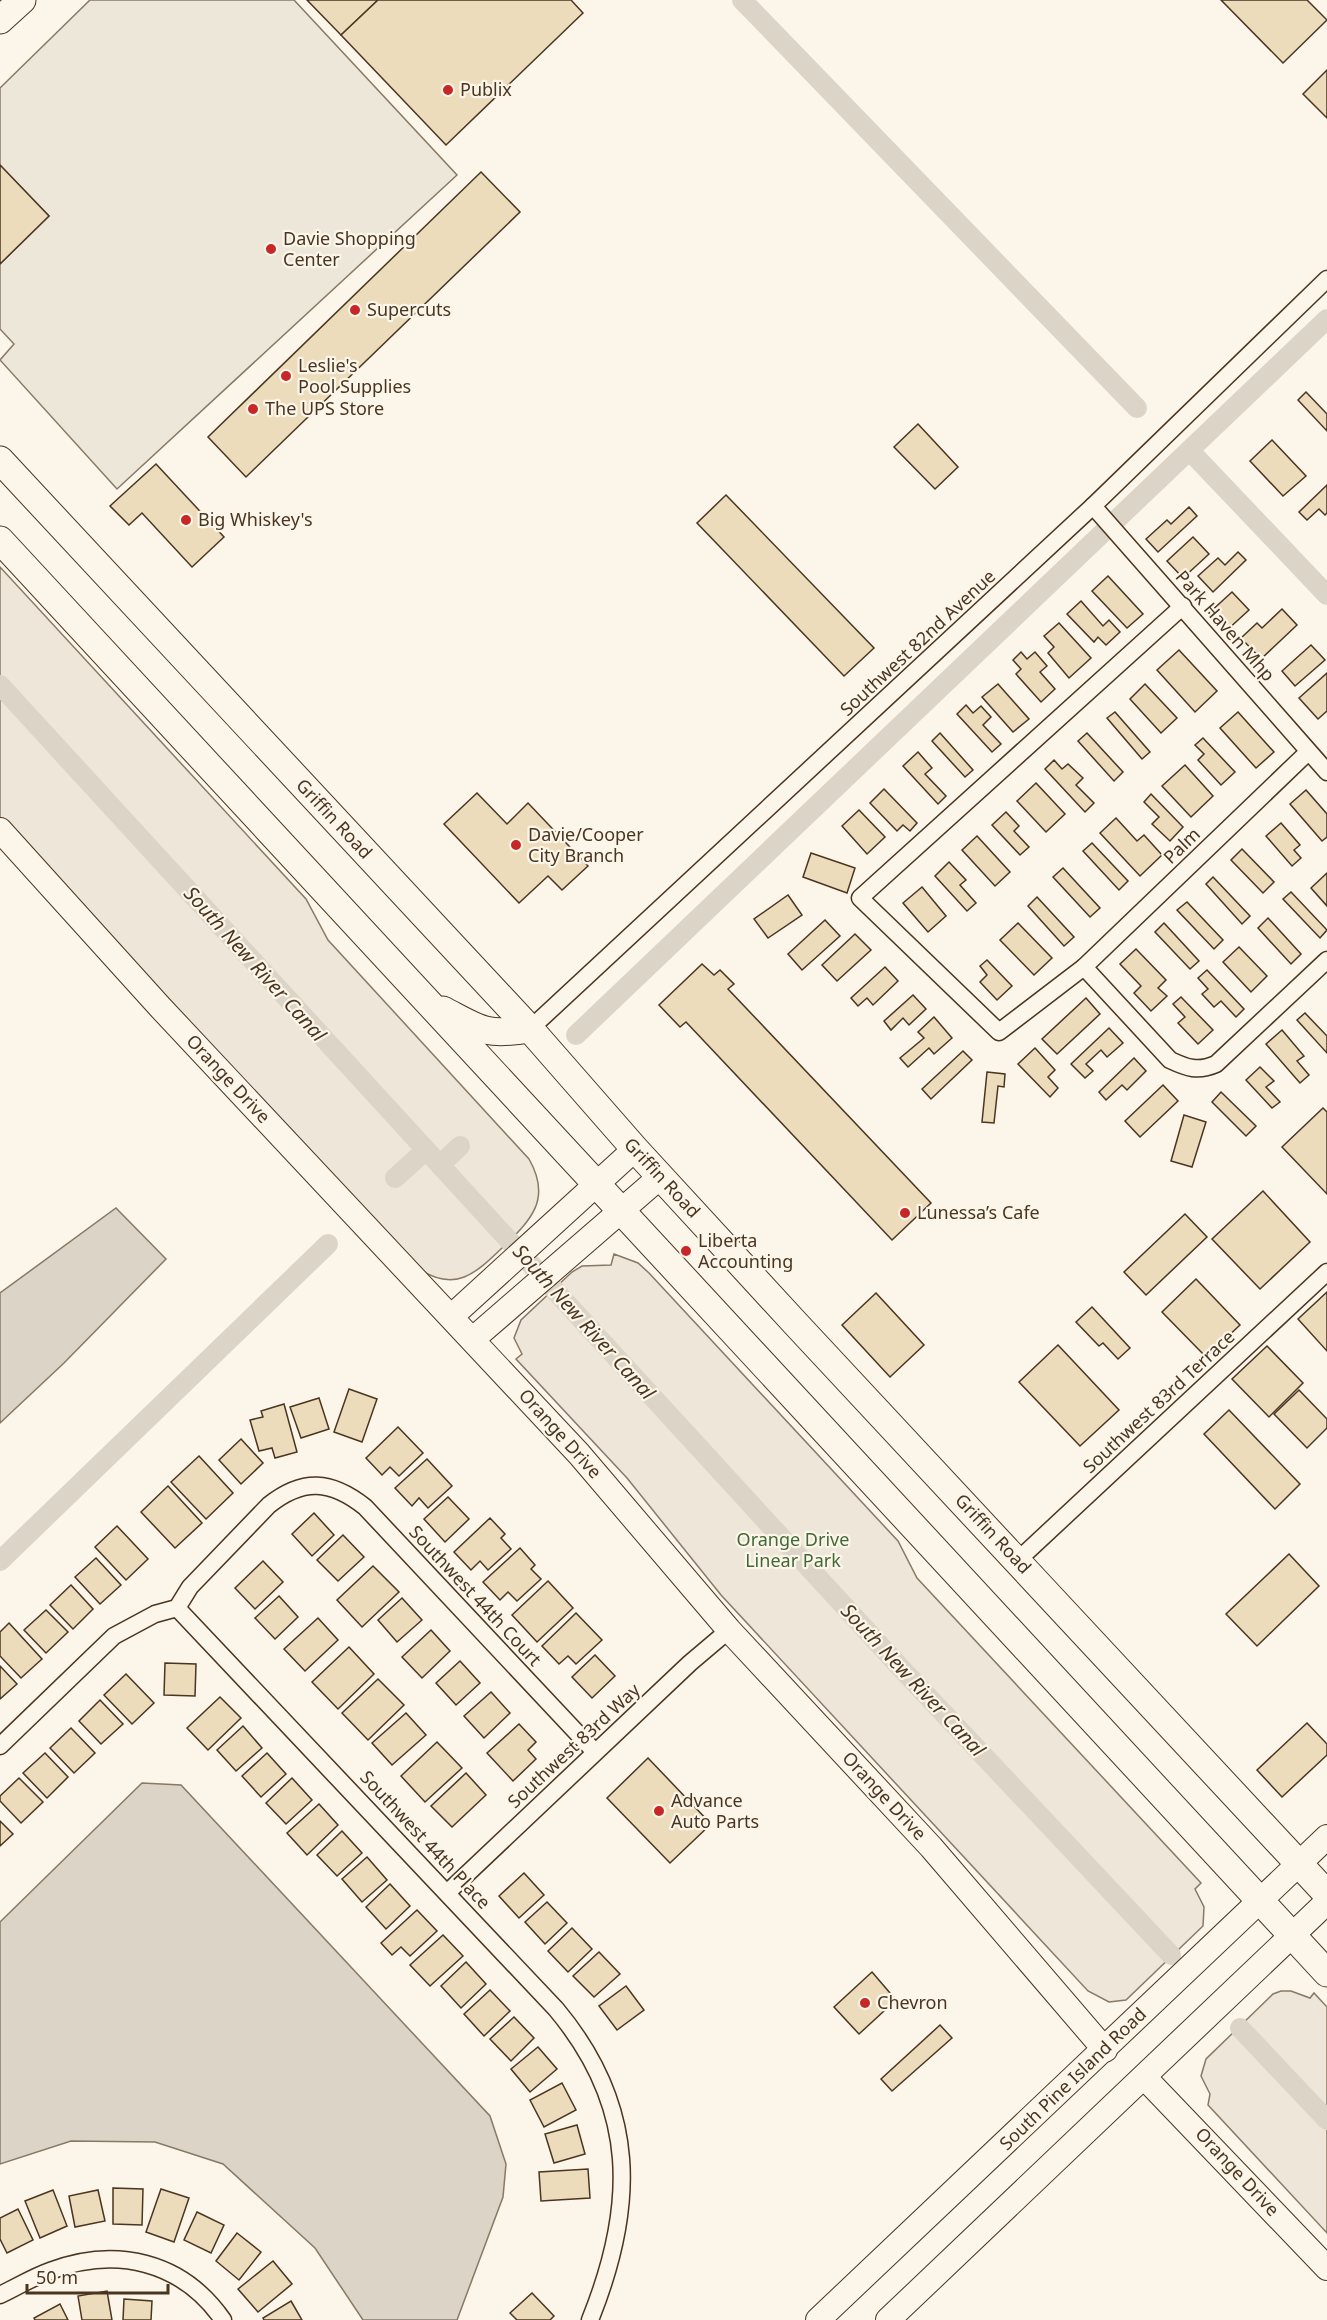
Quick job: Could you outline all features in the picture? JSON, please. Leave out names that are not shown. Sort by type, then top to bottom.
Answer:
[{"type":"main road","points":[[0,20],[22,0]]},
{"type":"main road","name":"Griffin Road","points":[[0,460],[530,1029],[634,1149],[1327,1894]]},
{"type":"main road","points":[[0,540],[1327,1973]]},
{"type":"main road","points":[[424,999],[480,1030],[498,1034],[530,1029]]},
{"type":"street","name":"Southwest 82nd Avenue","points":[[530,1029],[1094,507],[1327,279]]},
{"type":"street","name":"Park Haven Mhp","points":[[1094,507],[1327,772]]},
{"type":"street","name":"Palm","points":[[1183,606],[860,898],[999,1032],[1084,967],[1308,752]]},
{"type":"street","name":"Orange Drive","points":[[0,830],[160,1008],[452,1316],[579,1454],[729,1630],[923,1838],[1106,2050]]},
{"type":"street","points":[[1084,967],[1170,1060],[1186,1068],[1203,1070],[1216,1064],[1327,960]]},
{"type":"street","points":[[452,1316],[634,1149]]},
{"type":"street","points":[[473,1339],[660,1177]]},
{"type":"street","name":"Southwest 83rd Terrace","points":[[1017,1561],[1327,1272]]},
{"type":"street","name":"Southwest 44th Court","points":[[177,1608],[190,1587],[268,1505],[283,1494],[314,1485],[333,1487],[350,1495],[365,1507],[595,1752]]},
{"type":"street","points":[[0,1746],[114,1636],[155,1614],[177,1608]]},
{"type":"street","name":"Southwest 44th Place","points":[[177,1608],[448,1892],[571,2026],[590,2056],[613,2120],[623,2174],[622,2205],[607,2277],[590,2320]]},
{"type":"street","name":"Southwest 83rd Way","points":[[448,1892],[595,1752],[729,1630]]},
{"type":"street","name":"South Pine Island Road","points":[[818,2320],[1106,2050],[1327,1837]]},
{"type":"street","points":[[888,2320],[1145,2078],[1327,1902]]},
{"type":"street","name":"Orange Drive","points":[[1145,2078],[1327,2268]]},
{"type":"street","points":[[0,2295],[50,2271],[77,2262],[113,2258],[134,2261],[171,2273],[202,2296],[223,2320]]},
{"type":"green space","points":[[0,567],[306,899],[328,940],[529,1159],[539,1186],[535,1208],[530,1218],[513,1237],[474,1272],[465,1277],[444,1279],[419,1269],[0,820]]},
{"type":"green space","name":"Orange Drive Linear Park","points":[[614,1254],[638,1263],[649,1273],[898,1541],[917,1578],[1201,1883],[1195,1889],[1204,1907],[1203,1926],[1126,2000],[1109,2002],[1088,1991],[721,1595],[627,1478],[516,1359],[522,1354],[514,1338],[521,1320],[572,1272],[582,1266],[611,1265]]},
{"type":"green space","points":[[1291,1991],[1310,1998],[1314,1993],[1327,2007],[1327,2233],[1208,2105],[1210,2094],[1201,2076],[1206,2059],[1273,1994]]},
{"type":"shaded area","points":[[90,0],[294,0],[457,175],[117,489],[0,360],[14,344],[0,329],[0,264],[49,216],[0,165],[0,88]]},
{"type":"shaded area","points":[[116,1208],[166,1259],[64,1363],[0,1423],[0,1293]]},
{"type":"shaded area","points":[[142,1783],[181,1785],[490,2116],[506,2164],[503,2197],[457,2320],[363,2320],[315,2248],[223,2164],[155,2142],[71,2141],[0,2164],[0,1922]]},
{"type":"building","points":[[307,0],[378,0],[341,35]]},
{"type":"building","name":"Publix","points":[[378,0],[571,0],[583,13],[446,145],[341,35]]},
{"type":"building","points":[[1221,0],[1307,0],[1327,20],[1283,63]]},
{"type":"building","points":[[1327,70],[1327,118],[1303,94]]},
{"type":"building","points":[[0,165],[49,216],[0,264]]},
{"type":"building","points":[[481,172],[520,212],[246,477],[208,437]]},
{"type":"building","points":[[1306,392],[1327,414],[1327,431],[1298,400]]},
{"type":"building","points":[[918,424],[958,467],[935,489],[894,447]]},
{"type":"building","points":[[1272,440],[1306,476],[1283,496],[1250,461]]},
{"type":"building","points":[[156,464],[224,537],[192,567],[142,513],[129,525],[110,506]]},
{"type":"building","points":[[1327,485],[1327,513],[1325,515],[1319,509],[1307,520],[1299,512]]},
{"type":"building","points":[[726,495],[874,648],[844,676],[697,523]]},
{"type":"building","points":[[1189,507],[1197,516],[1158,552],[1146,539],[1167,520],[1171,524]]},
{"type":"building","points":[[1193,537],[1209,554],[1183,578],[1167,561]]},
{"type":"building","points":[[1238,552],[1246,560],[1213,592],[1198,576],[1218,558],[1225,565]]},
{"type":"building","points":[[1108,576],[1143,614],[1127,628],[1092,591]]},
{"type":"building","points":[[1232,592],[1249,610],[1226,631],[1209,613]]},
{"type":"building","points":[[1081,601],[1103,626],[1109,620],[1120,632],[1106,645],[1098,637],[1094,642],[1067,614]]},
{"type":"building","points":[[1282,609],[1297,625],[1261,659],[1241,638],[1257,623],[1262,628]]},
{"type":"building","points":[[1059,623],[1091,658],[1069,678],[1048,653],[1054,647],[1044,636]]},
{"type":"building","points":[[1311,645],[1325,660],[1295,686],[1282,671]]},
{"type":"building","points":[[1179,650],[1217,691],[1195,712],[1157,670]]},
{"type":"building","points":[[1021,652],[1027,659],[1035,652],[1047,666],[1040,672],[1055,689],[1041,702],[1016,674],[1021,669],[1013,660]]},
{"type":"building","points":[[1327,673],[1327,711],[1318,719],[1299,698]]},
{"type":"building","points":[[998,684],[1029,719],[1013,732],[982,697]]},
{"type":"building","points":[[1145,684],[1177,718],[1161,733],[1130,699]]},
{"type":"building","points":[[966,705],[973,713],[981,706],[991,717],[983,725],[1001,744],[992,752],[957,714]]},
{"type":"building","points":[[1115,712],[1150,752],[1142,759],[1107,718]]},
{"type":"building","points":[[1238,712],[1274,752],[1256,768],[1220,728]]},
{"type":"building","points":[[940,733],[973,770],[965,777],[932,741]]},
{"type":"building","points":[[1087,733],[1123,772],[1114,781],[1078,741]]},
{"type":"building","points":[[1203,738],[1235,772],[1221,785],[1198,760],[1204,754],[1195,745]]},
{"type":"building","points":[[918,752],[932,768],[925,774],[946,796],[938,804],[903,766]]},
{"type":"building","points":[[1054,760],[1062,769],[1068,764],[1083,778],[1076,785],[1094,803],[1085,812],[1045,769]]},
{"type":"building","points":[[1185,765],[1213,796],[1191,817],[1162,786]]},
{"type":"building","points":[[1036,783],[1065,814],[1046,832],[1017,801]]},
{"type":"building","points":[[884,789],[917,823],[910,831],[903,825],[897,831],[870,803]]},
{"type":"building","points":[[1306,790],[1327,814],[1327,837],[1322,841],[1290,804]]},
{"type":"building","name":"Davie/Cooper City Branch","points":[[477,793],[507,824],[528,803],[588,866],[562,890],[548,876],[519,903],[444,824]]},
{"type":"building","points":[[1151,794],[1183,827],[1170,841],[1152,824],[1159,817],[1144,802]]},
{"type":"building","points":[[859,810],[885,837],[867,854],[842,826]]},
{"type":"building","points":[[1006,812],[1019,826],[1014,831],[1029,847],[1020,855],[992,825]]},
{"type":"building","points":[[1116,818],[1137,841],[1144,835],[1162,855],[1140,876],[1100,833]]},
{"type":"building","points":[[1281,823],[1300,845],[1294,850],[1301,858],[1292,866],[1266,836]]},
{"type":"building","points":[[977,836],[1010,872],[995,886],[962,850]]},
{"type":"building","points":[[1092,843],[1128,881],[1119,890],[1083,851]]},
{"type":"building","points":[[1242,849],[1274,882],[1263,893],[1231,860]]},
{"type":"building","points":[[811,853],[855,868],[847,893],[803,877]]},
{"type":"building","points":[[949,862],[966,880],[960,885],[976,903],[967,911],[935,876]]},
{"type":"building","points":[[1063,868],[1100,908],[1090,917],[1053,877]]},
{"type":"building","points":[[1327,873],[1327,906],[1311,888]]},
{"type":"building","points":[[1213,877],[1250,916],[1242,924],[1206,884]]},
{"type":"building","points":[[922,887],[946,916],[928,932],[903,903]]},
{"type":"building","points":[[1291,892],[1327,930],[1320,938],[1283,899]]},
{"type":"building","points":[[788,895],[802,915],[768,938],[754,919]]},
{"type":"building","points":[[1037,897],[1074,937],[1064,946],[1028,906]]},
{"type":"building","points":[[1187,902],[1223,940],[1214,949],[1177,910]]},
{"type":"building","points":[[1268,918],[1301,954],[1291,964],[1258,928]]},
{"type":"building","points":[[825,920],[840,936],[802,970],[788,954]]},
{"type":"building","points":[[1018,923],[1052,958],[1034,975],[1000,940]]},
{"type":"building","points":[[1164,923],[1199,961],[1190,969],[1155,932]]},
{"type":"building","points":[[855,934],[871,950],[837,981],[822,965]]},
{"type":"building","points":[[1239,947],[1267,976],[1251,992],[1223,962]]},
{"type":"building","points":[[1136,949],[1166,980],[1158,988],[1167,996],[1151,1011],[1134,993],[1141,986],[1120,964]]},
{"type":"building","points":[[987,960],[1012,986],[997,1000],[980,982],[987,975],[980,966]]},
{"type":"building","points":[[702,964],[714,975],[720,970],[734,984],[728,989],[931,1203],[892,1240],[686,1022],[680,1027],[659,1005]]},
{"type":"building","points":[[885,967],[898,981],[873,1005],[867,998],[858,1006],[851,998]]},
{"type":"building","points":[[1207,970],[1244,1009],[1236,1017],[1221,1001],[1214,1007],[1202,994],[1208,989],[1198,978]]},
{"type":"building","points":[[913,995],[926,1009],[909,1025],[903,1018],[891,1030],[884,1021]]},
{"type":"building","points":[[1181,997],[1213,1030],[1198,1044],[1178,1023],[1185,1017],[1173,1004]]},
{"type":"building","points":[[1086,998],[1100,1014],[1057,1054],[1042,1039]]},
{"type":"building","points":[[1305,1013],[1327,1036],[1327,1053],[1297,1020]]},
{"type":"building","points":[[934,1017],[952,1038],[934,1054],[929,1048],[908,1067],[900,1058],[924,1038],[918,1032]]},
{"type":"building","points":[[1109,1028],[1123,1043],[1107,1057],[1101,1050],[1086,1064],[1093,1071],[1085,1078],[1071,1064]]},
{"type":"building","points":[[1282,1030],[1304,1056],[1297,1061],[1309,1075],[1300,1083],[1266,1044]]},
{"type":"building","points":[[1035,1048],[1055,1070],[1048,1077],[1058,1088],[1050,1097],[1018,1064]]},
{"type":"building","points":[[963,1051],[972,1060],[931,1099],[922,1089]]},
{"type":"building","points":[[1134,1058],[1146,1071],[1127,1090],[1122,1085],[1106,1100],[1099,1092]]},
{"type":"building","points":[[1260,1067],[1274,1081],[1266,1087],[1280,1102],[1272,1108],[1246,1080]]},
{"type":"building","points":[[987,1072],[1005,1074],[1004,1087],[998,1086],[994,1123],[982,1122]]},
{"type":"building","points":[[1163,1085],[1178,1101],[1140,1137],[1125,1121]]},
{"type":"building","points":[[1221,1092],[1256,1126],[1246,1136],[1212,1102]]},
{"type":"building","points":[[1323,1108],[1327,1112],[1327,1194],[1282,1147]]},
{"type":"building","points":[[1184,1115],[1206,1122],[1192,1167],[1171,1161]]},
{"type":"building","points":[[1263,1191],[1310,1242],[1260,1289],[1212,1239]]},
{"type":"building","points":[[1185,1214],[1207,1237],[1146,1295],[1124,1272]]},
{"type":"building","points":[[1196,1279],[1240,1325],[1206,1357],[1162,1312]]},
{"type":"building","points":[[1327,1292],[1327,1351],[1298,1319]]},
{"type":"building","points":[[876,1293],[924,1345],[890,1377],[842,1325]]},
{"type":"building","points":[[1092,1307],[1130,1348],[1118,1359],[1103,1343],[1099,1346],[1076,1322]]},
{"type":"building","points":[[1058,1345],[1119,1410],[1080,1446],[1019,1382]]},
{"type":"building","points":[[1267,1346],[1303,1383],[1269,1417],[1232,1379]]},
{"type":"building","points":[[349,1389],[377,1399],[362,1442],[334,1432]]},
{"type":"building","points":[[1299,1390],[1327,1419],[1327,1428],[1307,1448],[1274,1414]]},
{"type":"building","points":[[319,1398],[329,1429],[301,1438],[290,1407]]},
{"type":"building","points":[[284,1404],[297,1452],[275,1458],[272,1448],[259,1451],[250,1420],[263,1417],[261,1411]]},
{"type":"building","points":[[1229,1410],[1300,1484],[1275,1509],[1204,1434]]},
{"type":"building","points":[[398,1427],[423,1453],[399,1476],[390,1467],[382,1475],[366,1458]]},
{"type":"building","points":[[241,1439],[263,1463],[241,1484],[219,1460]]},
{"type":"building","points":[[199,1456],[233,1493],[206,1519],[171,1482]]},
{"type":"building","points":[[427,1459],[452,1486],[428,1508],[419,1498],[412,1506],[395,1488]]},
{"type":"building","points":[[168,1486],[202,1523],[175,1548],[141,1512]]},
{"type":"building","points":[[448,1497],[469,1519],[445,1542],[424,1519]]},
{"type":"building","points":[[314,1513],[334,1535],[312,1556],[292,1534]]},
{"type":"building","points":[[490,1518],[505,1534],[501,1538],[511,1549],[488,1570],[480,1561],[471,1570],[454,1552]]},
{"type":"building","points":[[117,1526],[148,1559],[126,1580],[95,1547]]},
{"type":"building","points":[[343,1535],[364,1557],[338,1581],[317,1560]]},
{"type":"building","points":[[520,1548],[535,1565],[531,1569],[541,1579],[517,1601],[508,1592],[500,1600],[483,1582]]},
{"type":"building","points":[[1289,1554],[1319,1586],[1257,1646],[1226,1614]]},
{"type":"building","points":[[96,1558],[121,1585],[100,1604],[75,1577]]},
{"type":"building","points":[[263,1561],[283,1582],[255,1609],[235,1588]]},
{"type":"building","points":[[373,1566],[399,1592],[362,1627],[337,1600]]},
{"type":"building","points":[[548,1581],[573,1608],[537,1642],[512,1615]]},
{"type":"building","points":[[71,1585],[93,1609],[73,1629],[50,1605]]},
{"type":"building","points":[[279,1596],[298,1617],[275,1639],[255,1618]]},
{"type":"building","points":[[402,1598],[422,1620],[397,1642],[378,1620]]},
{"type":"building","points":[[46,1610],[68,1632],[46,1653],[24,1630]]},
{"type":"building","points":[[576,1613],[602,1640],[576,1664],[568,1656],[559,1664],[542,1646]]},
{"type":"building","points":[[318,1618],[338,1640],[305,1671],[284,1649]]},
{"type":"building","points":[[9,1623],[42,1659],[21,1678],[0,1656],[0,1632]]},
{"type":"building","points":[[431,1630],[450,1651],[422,1678],[402,1657]]},
{"type":"building","points":[[349,1647],[374,1674],[338,1709],[312,1682]]},
{"type":"building","points":[[595,1655],[615,1676],[592,1698],[572,1677]]},
{"type":"building","points":[[460,1661],[480,1683],[456,1705],[436,1683]]},
{"type":"building","points":[[165,1663],[196,1664],[195,1696],[164,1695]]},
{"type":"building","points":[[0,1666],[17,1684],[0,1699]]},
{"type":"building","points":[[126,1674],[154,1703],[132,1724],[104,1695]]},
{"type":"building","points":[[378,1679],[404,1705],[368,1740],[342,1713]]},
{"type":"building","points":[[491,1692],[510,1713],[484,1738],[464,1716]]},
{"type":"building","points":[[220,1697],[241,1718],[208,1750],[187,1728]]},
{"type":"building","points":[[100,1700],[123,1724],[101,1744],[79,1721]]},
{"type":"building","points":[[406,1713],[426,1735],[392,1765],[372,1743]]},
{"type":"building","points":[[1307,1723],[1327,1744],[1327,1755],[1282,1797],[1257,1770]]},
{"type":"building","points":[[519,1724],[536,1742],[528,1750],[536,1759],[513,1781],[487,1753]]},
{"type":"building","points":[[243,1726],[262,1748],[236,1771],[217,1750]]},
{"type":"building","points":[[71,1728],[95,1753],[74,1773],[50,1748]]},
{"type":"building","points":[[437,1742],[462,1768],[425,1802],[401,1776]]},
{"type":"building","points":[[45,1753],[68,1777],[47,1798],[23,1773]]},
{"type":"building","points":[[267,1753],[286,1774],[261,1797],[242,1776]]},
{"type":"building","name":"Advance Auto Parts","points":[[648,1758],[711,1824],[670,1863],[607,1798]]},
{"type":"building","points":[[466,1773],[486,1795],[452,1827],[431,1806]]},
{"type":"building","points":[[19,1778],[43,1802],[21,1823],[0,1801],[0,1796]]},
{"type":"building","points":[[292,1778],[312,1800],[286,1824],[266,1803]]},
{"type":"building","points":[[319,1804],[338,1825],[307,1855],[287,1833]]},
{"type":"building","points":[[0,1821],[13,1834],[0,1846]]},
{"type":"building","points":[[342,1831],[362,1853],[337,1876],[317,1855]]},
{"type":"building","points":[[367,1857],[387,1880],[362,1902],[342,1879]]},
{"type":"building","points":[[524,1873],[544,1895],[519,1918],[499,1896]]},
{"type":"building","points":[[390,1884],[410,1906],[386,1929],[366,1907]]},
{"type":"building","points":[[547,1902],[567,1923],[545,1944],[525,1922]]},
{"type":"building","points":[[417,1910],[437,1931],[410,1956],[401,1947],[392,1955],[381,1943]]},
{"type":"building","points":[[572,1928],[592,1949],[568,1972],[548,1951]]},
{"type":"building","points":[[443,1935],[463,1956],[430,1986],[410,1965]]},
{"type":"building","points":[[599,1952],[620,1974],[594,1997],[573,1976]]},
{"type":"building","points":[[466,1962],[486,1984],[461,2008],[441,1986]]},
{"type":"building","name":"Chevron","points":[[872,1972],[896,2000],[859,2034],[834,2007]]},
{"type":"building","points":[[626,1986],[644,2010],[617,2030],[599,2006]]},
{"type":"building","points":[[490,1990],[510,2011],[484,2036],[464,2014]]},
{"type":"building","points":[[514,2017],[534,2038],[511,2061],[490,2039]]},
{"type":"building","name":"Chevron","points":[[940,2025],[952,2038],[892,2091],[881,2079]]},
{"type":"building","points":[[538,2047],[557,2069],[530,2092],[511,2069]]},
{"type":"building","points":[[562,2083],[576,2110],[544,2127],[530,2100]]},
{"type":"building","points":[[577,2125],[585,2154],[554,2163],[545,2134]]},
{"type":"building","points":[[588,2169],[590,2198],[541,2201],[539,2172]]},
{"type":"building","points":[[113,2188],[143,2189],[142,2225],[113,2224]]},
{"type":"building","points":[[161,2189],[189,2198],[174,2242],[146,2232]]},
{"type":"building","points":[[53,2190],[67,2226],[40,2238],[25,2201]]},
{"type":"building","points":[[98,2190],[105,2221],[75,2227],[69,2196]]},
{"type":"building","points":[[18,2209],[33,2240],[7,2253],[0,2239],[0,2218]]},
{"type":"building","points":[[197,2212],[224,2225],[211,2253],[184,2240]]},
{"type":"building","points":[[237,2233],[261,2252],[239,2280],[216,2261]]},
{"type":"building","points":[[273,2261],[292,2284],[258,2312],[238,2289]]},
{"type":"building","points":[[107,2291],[112,2320],[82,2320],[78,2296]]},
{"type":"building","points":[[532,2293],[554,2316],[550,2320],[517,2320],[510,2313]]},
{"type":"building","points":[[124,2299],[152,2301],[151,2320],[123,2320]]},
{"type":"building","points":[[291,2301],[302,2320],[264,2320],[263,2318]]},
{"type":"building","points":[[60,2304],[68,2320],[35,2320],[34,2318]]},
{"type":"waterway","points":[[742,0],[1137,408]]},
{"type":"waterway","points":[[576,1035],[1327,319]]},
{"type":"waterway","points":[[1190,451],[1327,595]]},
{"type":"waterway","name":"South New River Canal","points":[[0,685],[900,1667],[1171,1955]]},
{"type":"waterway","points":[[440,1165],[460,1146]]},
{"type":"waterway","points":[[395,1178],[426,1150]]},
{"type":"waterway","points":[[0,1561],[328,1244]]},
{"type":"waterway","name":"South New River Canal","points":[[1240,2028],[1327,2120]]},
{"type":"place","name":"Publix","points":[[448,90]]},
{"type":"place","name":"Davie Shopping Center","points":[[271,249]]},
{"type":"place","name":"Supercuts","points":[[355,310]]},
{"type":"place","name":"Leslie's Pool Supplies","points":[[286,376]]},
{"type":"place","name":"The UPS Store","points":[[253,409]]},
{"type":"place","name":"Big Whiskey's","points":[[186,520]]},
{"type":"place","name":"Davie/Cooper City Branch","points":[[516,845]]},
{"type":"place","name":"Lunessa’s Cafe","points":[[905,1213]]},
{"type":"place","name":"Liberta Accounting","points":[[686,1251]]},
{"type":"place","name":"Advance Auto Parts","points":[[659,1811]]},
{"type":"place","name":"Chevron","points":[[865,2003]]}]
